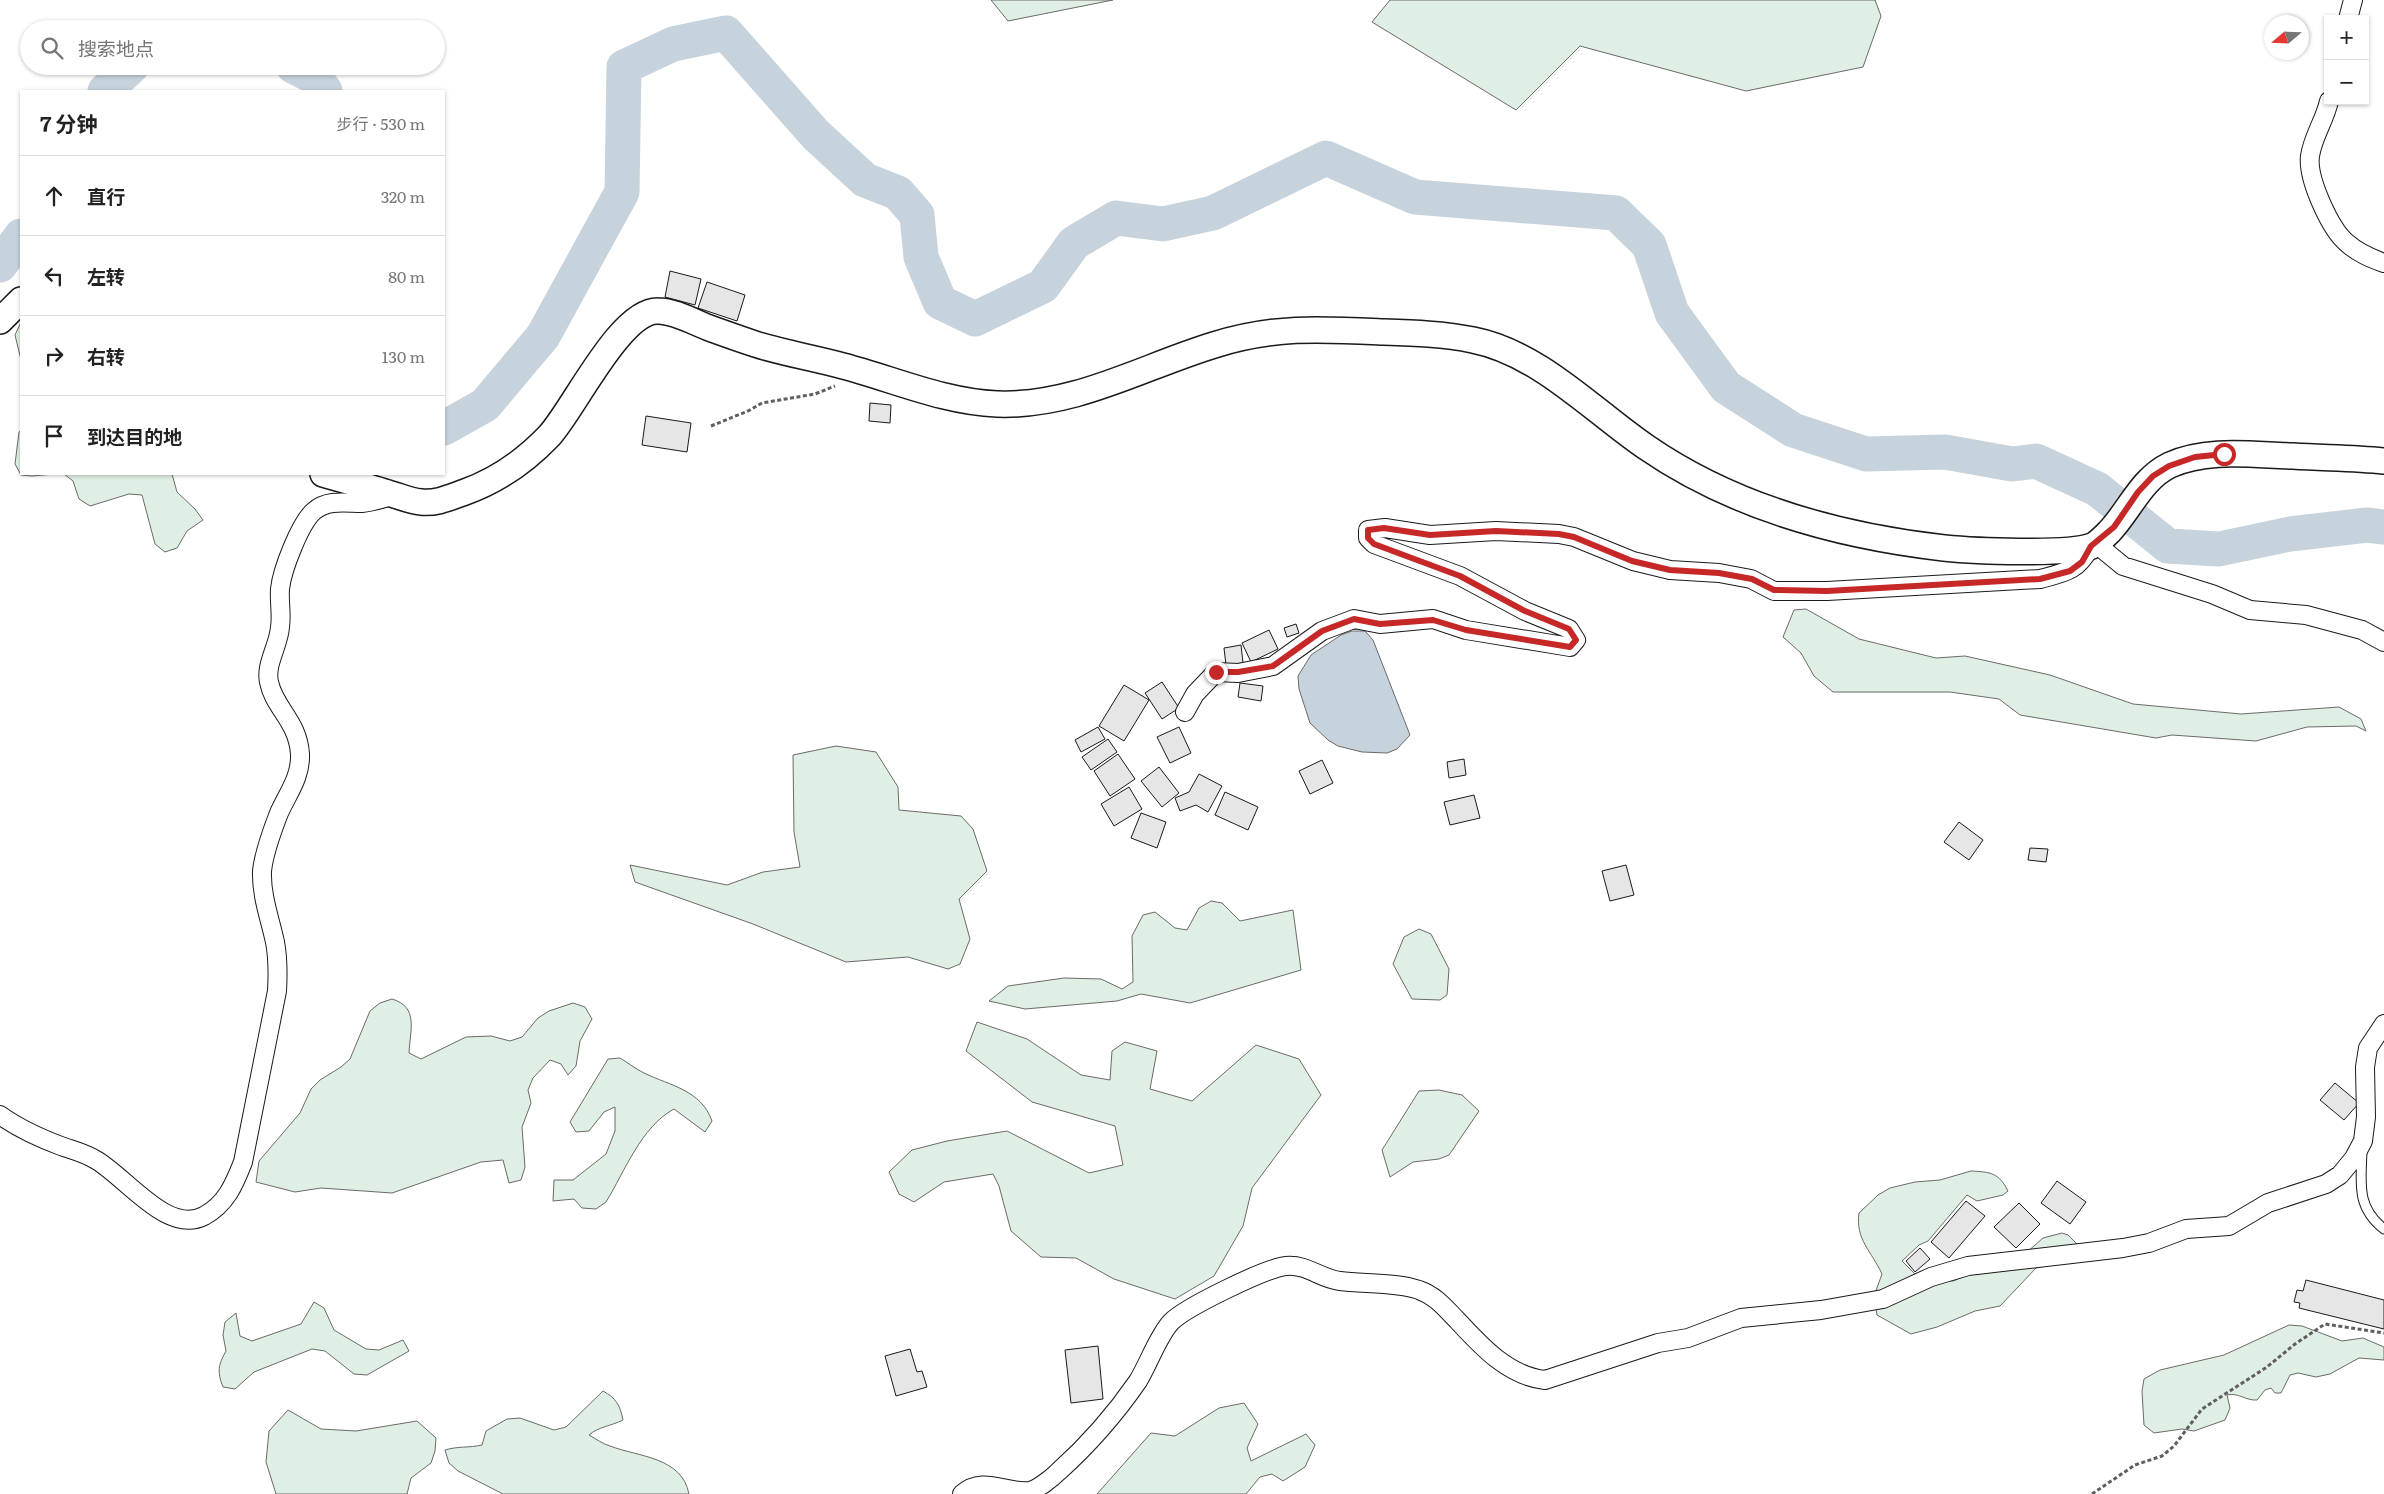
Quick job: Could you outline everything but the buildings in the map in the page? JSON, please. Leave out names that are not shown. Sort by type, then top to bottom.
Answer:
[{"type":"street","points":[[2349,15],[2353,0]]},
{"type":"street","points":[[2328,105],[2313,142],[2310,159],[2322,202],[2332,224],[2345,242],[2363,256],[2384,264]]},
{"type":"street","points":[[0,321],[20,301]]},
{"type":"street","points":[[326,475],[424,503],[442,501],[477,488],[519,463],[553,433],[590,376],[629,325],[642,314],[655,311],[677,315],[762,346],[861,371],[944,396],[990,404],[1030,405],[1060,399],[1212,346],[1259,333],[1307,329],[1434,334],[1474,340],[1500,347],[1527,360],[1649,449],[1714,486],[1764,508],[1811,523],[1947,548],[2069,550],[2093,545],[2122,566],[2212,594],[2250,610],[2306,615],[2323,619],[2362,630],[2384,642]]},
{"type":"street","points":[[1185,712],[1195,694],[1216,672],[1238,672],[1273,666],[1322,631],[1354,619],[1380,624],[1433,620],[1466,630],[1570,647],[1576,640],[1569,629],[1525,611],[1460,576],[1374,544],[1368,538],[1368,530],[1384,528],[1430,535],[1496,531],[1559,534],[1574,537],[1632,561],[1670,570],[1719,573],[1752,579],[1774,590],[1827,591],[2040,579],[2070,571],[2082,562],[2093,545],[2114,527],[2138,492],[2153,476],[2169,466],[2195,457],[2242,455],[2384,462]]},
{"type":"street","points":[[0,1115],[54,1143],[94,1158],[160,1211],[185,1221],[197,1219],[210,1213],[221,1205],[233,1188],[243,1162],[278,990],[276,953],[263,888],[262,870],[268,844],[277,820],[292,792],[299,769],[298,739],[291,720],[276,699],[268,680],[269,667],[280,627],[282,579],[294,546],[308,518],[315,510],[340,502],[368,502],[395,495]]},
{"type":"street","points":[[962,1494],[969,1488],[990,1484],[1017,1492],[1032,1491],[1057,1473],[1124,1399],[1138,1380],[1170,1322],[1189,1307],[1259,1275],[1286,1266],[1305,1267],[1338,1281],[1418,1289],[1438,1299],[1483,1348],[1516,1372],[1530,1378],[1546,1380],[1573,1373],[1658,1342],[1688,1338],[1741,1318],[1821,1310],[1883,1299],[1930,1278],[1968,1266],[2122,1248],[2149,1242],[2186,1229],[2229,1226],[2268,1203],[2326,1184],[2340,1175],[2354,1158],[2362,1141],[2366,1117],[2365,1067],[2368,1048],[2384,1024]]},
{"type":"lane","points":[[2362,1141],[2361,1195],[2366,1208],[2384,1229]]},
{"type":"path","points":[[711,426],[748,411],[762,403],[815,394],[831,388],[861,371]]},
{"type":"path","points":[[2092,1494],[2135,1465],[2162,1456],[2174,1446],[2202,1409],[2325,1324],[2384,1333]]},
{"type":"green space","points":[[991,0],[1113,0],[1008,21]]},
{"type":"green space","points":[[1390,0],[1875,0],[1881,16],[1863,67],[1746,91],[1580,46],[1516,110],[1372,22]]},
{"type":"green space","points":[[20,324],[20,356],[15,335]]},
{"type":"green space","points":[[20,432],[20,473],[15,464]]},
{"type":"green space","points":[[65,475],[172,475],[177,492],[195,509],[203,520],[187,531],[177,548],[165,552],[155,544],[142,495],[129,494],[90,506],[79,499],[73,481]]},
{"type":"green space","points":[[1806,609],[1859,639],[1936,658],[1965,656],[2050,675],[2133,704],[2241,714],[2339,707],[2361,719],[2366,731],[2356,726],[2307,727],[2256,741],[2172,735],[2156,738],[2020,715],[1999,699],[1950,692],[1833,692],[1814,676],[1801,653],[1783,637],[1794,610]]},
{"type":"green space","points":[[836,746],[876,752],[898,787],[899,810],[961,816],[973,829],[987,871],[959,899],[970,939],[960,964],[948,969],[908,957],[846,962],[753,924],[635,882],[630,865],[727,885],[763,872],[800,867],[794,832],[793,755]]},
{"type":"green space","points":[[1211,901],[1222,903],[1240,921],[1293,910],[1301,970],[1190,1003],[1141,994],[1117,1001],[1025,1009],[989,1001],[1008,986],[1064,978],[1101,979],[1122,989],[1133,982],[1132,936],[1143,915],[1155,912],[1175,928],[1187,930],[1199,908]]},
{"type":"green space","points":[[1419,929],[1431,934],[1449,969],[1447,995],[1440,1000],[1412,999],[1393,964],[1404,937]]},
{"type":"green space","points":[[392,999],[401,1003],[410,1014],[409,1053],[421,1059],[466,1037],[491,1036],[510,1041],[522,1037],[538,1018],[549,1011],[573,1003],[585,1007],[592,1019],[580,1041],[576,1066],[568,1075],[561,1064],[550,1060],[533,1078],[528,1090],[531,1103],[522,1127],[525,1167],[521,1180],[509,1183],[503,1160],[481,1162],[392,1193],[321,1188],[295,1192],[256,1182],[259,1161],[300,1113],[311,1089],[320,1080],[350,1059],[370,1011],[380,1003]]},
{"type":"green space","points":[[977,1022],[1027,1039],[1081,1075],[1110,1080],[1112,1051],[1125,1042],[1157,1051],[1150,1089],[1192,1101],[1256,1045],[1299,1059],[1321,1095],[1252,1188],[1243,1226],[1214,1276],[1175,1299],[1114,1279],[1076,1258],[1041,1257],[1011,1231],[999,1186],[993,1174],[944,1182],[914,1202],[899,1194],[889,1172],[912,1150],[947,1141],[1007,1131],[1089,1173],[1123,1165],[1115,1126],[1032,1102],[966,1051]]},
{"type":"green space","points":[[620,1058],[644,1073],[684,1090],[693,1096],[701,1102],[712,1121],[705,1132],[674,1109],[662,1117],[643,1138],[606,1202],[596,1209],[582,1208],[574,1199],[553,1201],[554,1180],[573,1180],[606,1154],[615,1131],[615,1107],[604,1112],[589,1131],[576,1132],[570,1122],[608,1059]]},
{"type":"green space","points":[[1439,1090],[1462,1095],[1479,1111],[1449,1155],[1439,1159],[1413,1162],[1390,1177],[1382,1150],[1419,1091]]},
{"type":"green space","points":[[1971,1171],[1989,1173],[1998,1177],[2008,1191],[2003,1195],[1977,1201],[1967,1195],[1928,1241],[1919,1245],[1902,1261],[1917,1276],[1928,1281],[1953,1281],[2026,1253],[2043,1238],[2062,1233],[2068,1235],[2078,1245],[2075,1260],[2036,1268],[2000,1306],[1975,1311],[1937,1327],[1911,1334],[1877,1315],[1874,1296],[1882,1274],[1862,1238],[1858,1222],[1859,1213],[1878,1195],[1890,1188],[1915,1182],[1940,1180]]},
{"type":"green space","points":[[314,1302],[324,1308],[334,1330],[366,1349],[379,1350],[403,1340],[409,1351],[367,1375],[354,1374],[325,1351],[312,1349],[254,1372],[235,1389],[223,1387],[219,1369],[226,1351],[223,1335],[225,1322],[236,1313],[240,1336],[252,1341],[301,1324]]},
{"type":"green space","points":[[2289,1325],[2302,1326],[2342,1341],[2363,1338],[2384,1347],[2384,1360],[2359,1358],[2330,1374],[2316,1377],[2298,1373],[2290,1375],[2281,1393],[2275,1393],[2271,1388],[2265,1390],[2257,1400],[2231,1394],[2227,1395],[2230,1408],[2225,1420],[2194,1431],[2182,1429],[2154,1433],[2144,1425],[2142,1391],[2144,1379],[2160,1370],[2224,1355]]},
{"type":"green space","points":[[603,1391],[617,1402],[623,1420],[596,1430],[589,1435],[607,1445],[646,1456],[669,1465],[678,1472],[685,1482],[689,1494],[503,1494],[458,1471],[449,1463],[445,1450],[482,1445],[486,1431],[507,1419],[520,1418],[554,1430],[566,1427]]},
{"type":"green space","points":[[1244,1403],[1258,1424],[1247,1448],[1251,1461],[1306,1434],[1315,1445],[1305,1467],[1283,1481],[1272,1474],[1260,1477],[1246,1494],[1097,1494],[1151,1433],[1175,1436],[1219,1408]]},
{"type":"green space","points":[[288,1410],[321,1429],[356,1431],[417,1421],[436,1438],[435,1451],[431,1463],[411,1478],[407,1494],[276,1494],[266,1462],[269,1431]]},
{"type":"shaded area","points":[[1352,631],[1365,631],[1373,640],[1410,735],[1397,749],[1387,753],[1362,752],[1338,746],[1328,740],[1310,723],[1299,689],[1298,676],[1311,655],[1341,635]]},
{"type":"waterway","points":[[445,427],[485,405],[543,336],[622,192],[624,67],[673,44],[726,33],[816,135],[865,180],[898,193],[917,215],[921,257],[940,302],[975,319],[1043,286],[1074,243],[1116,218],[1163,224],[1213,213],[1326,158],[1415,197],[1616,213],[1649,245],[1672,313],[1726,387],[1793,430],[1866,454],[1945,452],[2012,464],[2036,461],[2097,489],[2168,546],[2219,549],[2290,534],[2367,525],[2384,527]]},
{"type":"waterway","points":[[106,90],[122,75]]},
{"type":"waterway","points":[[311,75],[315,77],[324,90]]},
{"type":"waterway","points":[[0,265],[20,237]]},
{"type":"route","points":[[1216,672],[1238,672],[1273,666],[1322,631],[1354,619],[1380,624],[1418,619],[1433,620],[1466,630],[1570,647],[1576,640],[1569,629],[1525,611],[1460,576],[1374,544],[1368,538],[1368,530],[1384,528],[1430,535],[1496,531],[1559,534],[1574,537],[1632,561],[1670,570],[1719,573],[1752,579],[1774,590],[1827,591],[2040,579],[2070,571],[2082,562],[2091,546],[2114,527],[2138,492],[2153,476],[2169,466],[2195,457],[2224,454]]}]
